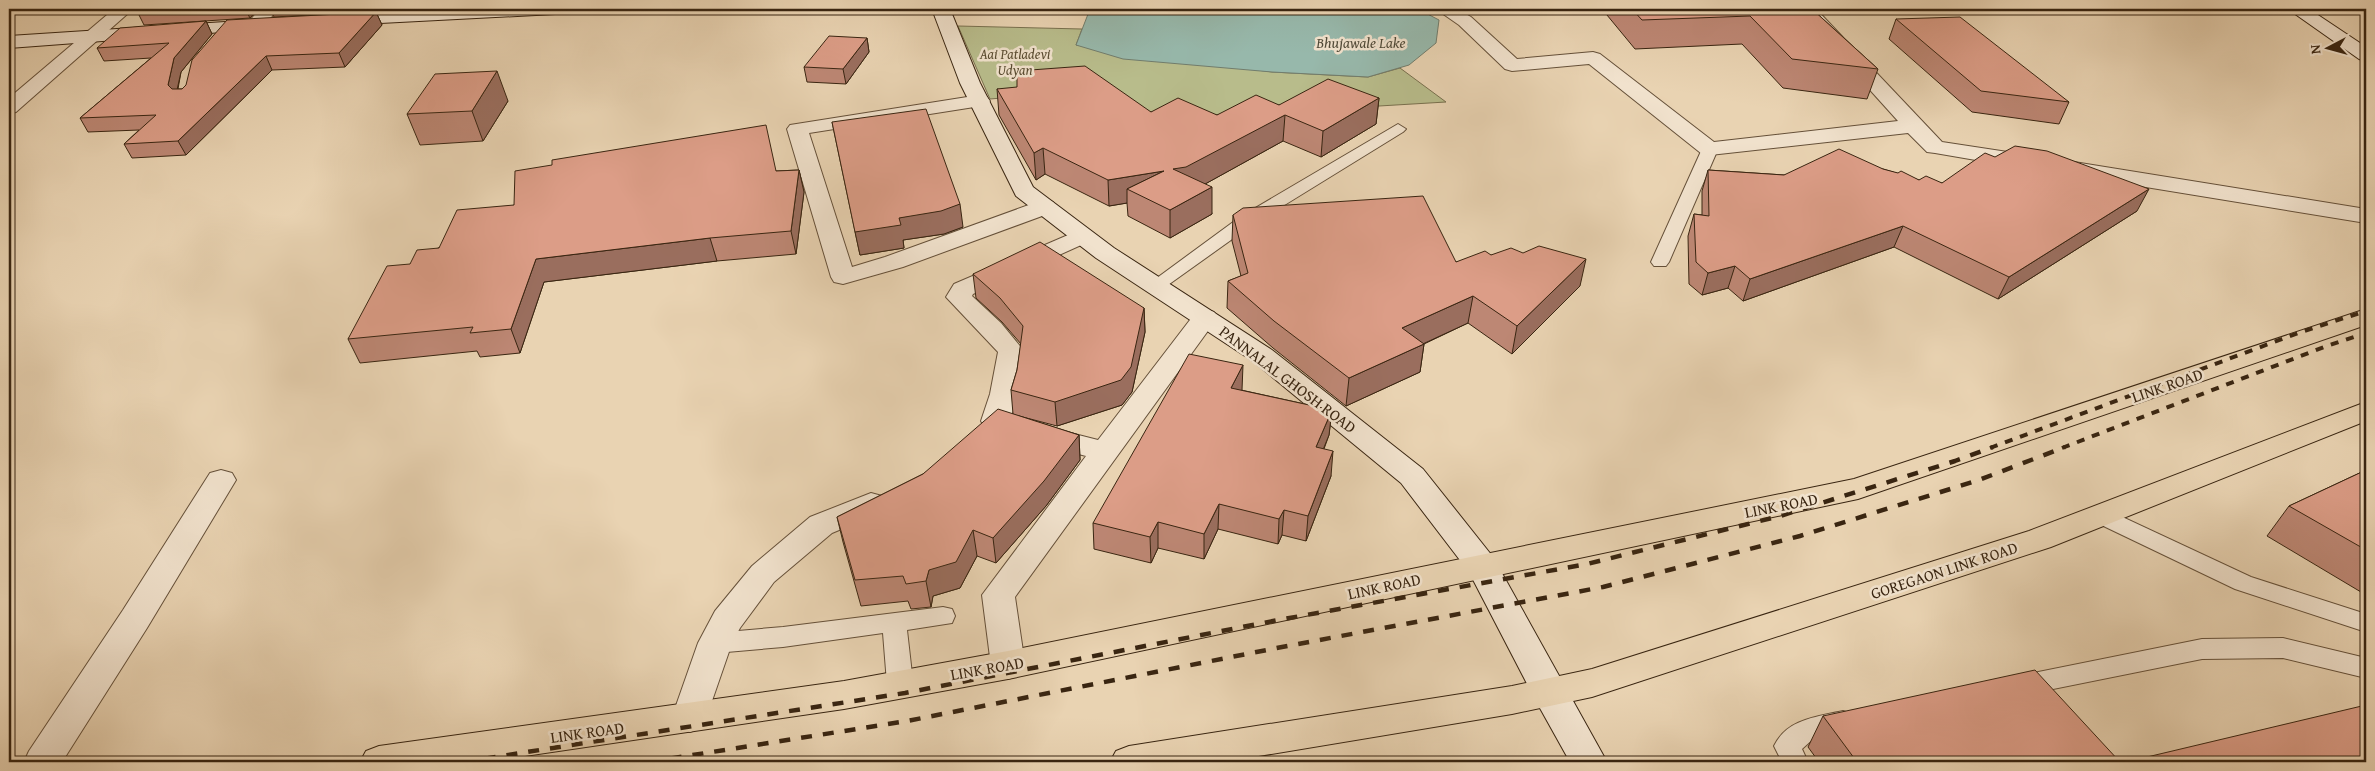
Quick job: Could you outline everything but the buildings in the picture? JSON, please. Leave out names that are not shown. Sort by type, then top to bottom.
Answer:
[{"type":"main road","name":"LINK ROAD","points":[[379,762],[844,695],[900,683],[1008,665],[1482,565],[1858,489],[2366,318]]},
{"type":"main road","name":"GOREGAON LINK ROAD","points":[[1129,762],[1512,700],[1592,683],[2040,539],[2366,411]]},
{"type":"street","points":[[9,108],[88,38],[124,9]]},
{"type":"street","points":[[255,25],[269,9]]},
{"type":"street","points":[[320,21],[344,15],[555,9]]},
{"type":"street","name":"PANNALAL GHOSH ROAD","points":[[941,9],[970,83],[1024,191],[1082,236],[1263,356],[1412,476],[1482,565],[1548,691],[1588,762]]},
{"type":"street","points":[[1445,9],[1465,21],[1512,65],[1593,58],[1710,149],[1912,126]]},
{"type":"street","points":[[1806,9],[1912,126],[1935,147],[2366,216]]},
{"type":"street","points":[[2297,9],[2366,54]]},
{"type":"street","points":[[9,42],[224,33],[255,25],[283,23]]},
{"type":"street","points":[[980,101],[797,129],[843,277],[904,259],[1045,207]]},
{"type":"street","points":[[1082,236],[963,289],[959,297],[992,329],[1011,351],[1004,394],[984,431],[1104,451]]},
{"type":"street","points":[[1008,665],[998,595],[1205,317]]},
{"type":"street","points":[[42,762],[130,627],[221,480]]},
{"type":"street","points":[[690,717],[715,643],[727,620],[763,574],[821,525],[901,491]]},
{"type":"lane","points":[[1155,286],[1246,221],[1398,130]]},
{"type":"lane","points":[[1660,262],[1710,149]]},
{"type":"lane","points":[[1246,221],[1275,220]]},
{"type":"lane","points":[[2101,516],[2243,583],[2366,623]]},
{"type":"lane","points":[[715,643],[783,637],[943,616]]},
{"type":"lane","points":[[894,623],[900,683]]},
{"type":"lane","points":[[2000,690],[2202,649],[2283,648],[2365,668]]},
{"type":"lane","points":[[1796,762],[1787,746],[1805,730],[1865,718]]},
{"type":"green space","name":"Aai Patladevi Udyan","points":[[958,26],[1082,29],[1076,45],[1272,72],[1368,77],[1400,68],[1446,102],[1128,121],[1086,91],[990,99]]},
{"type":"water","name":"Bhujawale Lake","points":[[1090,9],[1418,9],[1439,20],[1436,43],[1409,65],[1368,77],[1272,72],[1123,59],[1076,45]]},
{"type":"railway","points":[[1990,448],[2298,333],[2366,311]]},
{"type":"railway","points":[[2062,448],[2324,347],[2366,333]]},
{"type":"railway","points":[[463,762],[905,693],[1273,621],[1587,564],[1780,516],[1955,461],[1993,447]]},
{"type":"railway","points":[[649,762],[907,721],[1282,647],[1603,587],[1800,536],[1979,480],[2065,447]]}]
